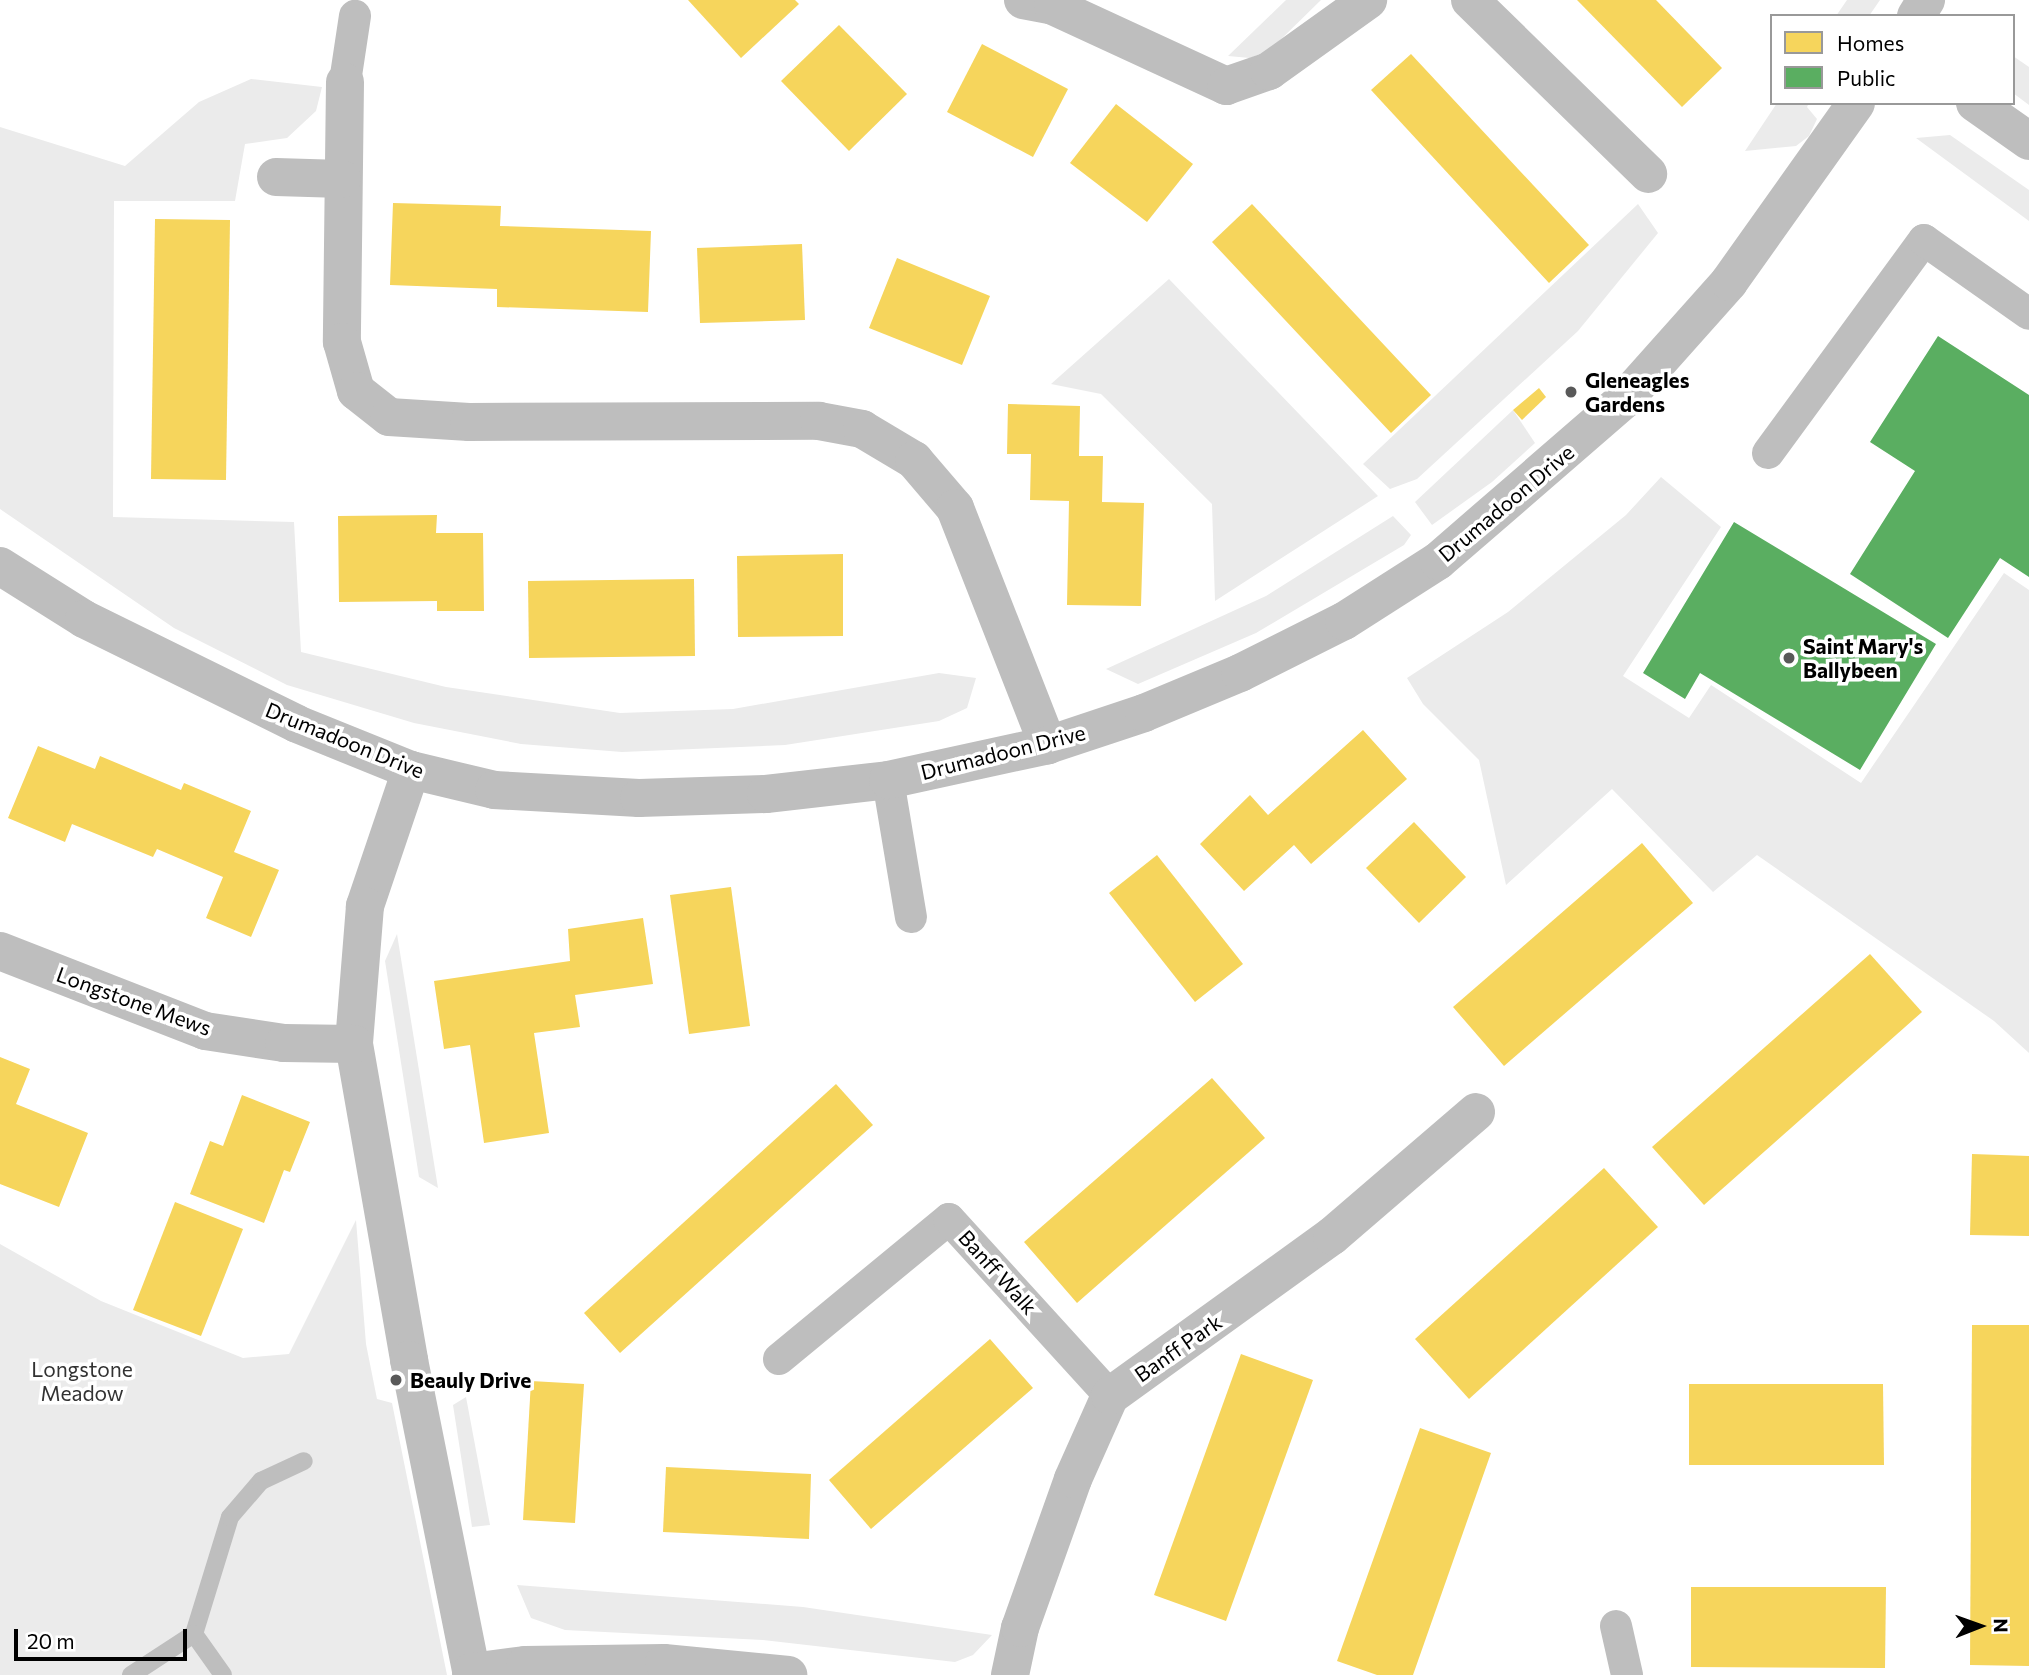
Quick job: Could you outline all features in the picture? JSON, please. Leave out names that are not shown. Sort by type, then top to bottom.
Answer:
[{"type":"street","points":[[1023,0],[1053,6],[1226,86],[1269,71],[1368,0]]},
{"type":"street","points":[[1470,0],[1648,174]]},
{"type":"street","points":[[345,82],[342,342],[356,391],[388,417],[469,422],[819,421],[862,429],[914,460],[955,508],[1048,745]]},
{"type":"street","name":"Drumadoon Drive","points":[[0,566],[84,619],[188,672],[411,770],[494,790],[639,798],[766,794],[888,780],[1048,745],[1144,713],[1240,673],[1344,621],[1438,561],[1624,400],[1729,282],[1855,105]]},
{"type":"street","points":[[1978,105],[2029,141]]},
{"type":"street","points":[[276,177],[342,179]]},
{"type":"street","points":[[411,770],[365,906],[354,1044],[409,1360],[472,1674],[525,1665],[664,1663],[788,1675]]},
{"type":"street","name":"Longstone Mews","points":[[0,951],[205,1031],[284,1044],[354,1044]]},
{"type":"street","name":"Banff Park","points":[[1110,1396],[1332,1237],[1476,1112]]},
{"type":"street","points":[[1010,1675],[1028,1603],[1073,1479],[1110,1396]]},
{"type":"lane","points":[[345,82],[355,16]]},
{"type":"lane","points":[[1768,453],[1924,240],[2029,314]]},
{"type":"lane","points":[[888,780],[911,917]]},
{"type":"lane","name":"Banff Walk","points":[[779,1359],[949,1219],[1110,1396]]},
{"type":"lane","points":[[1616,1626],[1628,1675]]},
{"type":"green space","points":[[1286,0],[1321,0],[1270,50],[1250,58],[1228,56]]},
{"type":"green space","points":[[1847,0],[1880,0],[1870,14],[1837,14]]},
{"type":"green space","points":[[2015,57],[2029,67],[2029,105],[2015,94]]},
{"type":"green space","points":[[251,79],[322,87],[316,111],[287,138],[245,144],[235,201],[114,201],[113,517],[294,522],[301,652],[446,687],[620,713],[733,709],[939,673],[976,678],[967,708],[939,721],[785,745],[622,752],[521,744],[414,723],[287,685],[174,628],[0,509],[0,127],[125,166],[199,102]]},
{"type":"green space","points":[[1776,105],[1808,105],[1817,119],[1809,136],[1796,146],[1745,151]]},
{"type":"green space","points":[[1950,135],[2029,190],[2029,221],[1916,138]]},
{"type":"green space","points":[[1638,204],[1658,233],[1578,331],[1417,479],[1390,489],[1363,464]]},
{"type":"green space","points":[[1169,279],[1378,496],[1215,601],[1212,504],[1101,394],[1051,384]]},
{"type":"green space","points":[[1513,410],[1535,443],[1492,482],[1432,525],[1415,502]]},
{"type":"green space","points":[[1661,477],[1721,527],[1623,676],[1689,718],[1711,685],[1861,783],[2004,573],[2029,590],[2029,1053],[1994,1021],[1757,855],[1713,892],[1612,789],[1506,885],[1479,760],[1423,704],[1407,678],[1508,612],[1626,515]]},
{"type":"green space","points":[[1393,516],[1411,535],[1404,545],[1256,633],[1138,684],[1106,669],[1266,596]]},
{"type":"green space","points":[[397,934],[438,1188],[419,1177],[385,961]]},
{"type":"green space","name":"Longstone Meadow","points":[[356,1220],[366,1344],[377,1399],[392,1403],[447,1675],[0,1675],[0,1244],[101,1301],[243,1358],[289,1354]]},
{"type":"green space","points":[[466,1397],[490,1525],[472,1527],[453,1405]]},
{"type":"green space","points":[[517,1585],[803,1607],[992,1635],[973,1655],[955,1662],[763,1640],[565,1630],[531,1618]]},
{"type":"building: Homes","points":[[688,0],[795,0],[799,4],[741,58]]},
{"type":"building: Homes","points":[[1577,0],[1656,0],[1722,68],[1682,107]]},
{"type":"building: Homes","points":[[839,25],[907,94],[849,151],[781,81]]},
{"type":"building: Homes","points":[[982,44],[1068,89],[1033,157],[947,112]]},
{"type":"building: Homes","points":[[1411,54],[1589,245],[1549,283],[1371,90]]},
{"type":"building: Homes","points":[[1116,104],[1193,164],[1147,222],[1070,163]]},
{"type":"building: Homes","points":[[393,203],[501,206],[500,226],[651,231],[648,312],[497,307],[497,289],[390,285]]},
{"type":"building: Homes","points":[[1252,204],[1431,395],[1391,433],[1212,242]]},
{"type":"building: Homes","points":[[155,219],[230,220],[226,480],[151,479]]},
{"type":"building: Homes","points":[[802,244],[805,320],[700,323],[697,248]]},
{"type":"building: Homes","points":[[897,258],[990,296],[962,365],[869,328]]},
{"type":"building: Homes","points":[[1539,388],[1546,397],[1522,420],[1513,410]]},
{"type":"building: Homes","points":[[1008,404],[1080,406],[1079,456],[1103,456],[1102,502],[1144,503],[1141,606],[1067,605],[1069,501],[1030,500],[1031,454],[1007,454]]},
{"type":"building: Homes","points":[[437,515],[436,533],[483,533],[484,611],[437,611],[437,601],[339,602],[338,516]]},
{"type":"building: Homes","points":[[843,554],[843,636],[738,637],[737,556]]},
{"type":"building: Homes","points":[[694,579],[695,656],[529,658],[528,581]]},
{"type":"building: Homes","points":[[1363,730],[1407,779],[1311,864],[1294,845],[1244,891],[1200,844],[1250,795],[1268,815]]},
{"type":"building: Homes","points":[[38,746],[95,769],[100,756],[181,790],[184,783],[251,811],[234,852],[279,870],[251,937],[206,918],[223,877],[157,849],[153,857],[72,824],[65,842],[8,818]]},
{"type":"building: Homes","points":[[1414,822],[1466,877],[1419,923],[1366,868]]},
{"type":"building: Homes","points":[[1642,843],[1693,903],[1504,1066],[1453,1007]]},
{"type":"building: Homes","points":[[1157,855],[1243,964],[1195,1002],[1109,893]]},
{"type":"building: Homes","points":[[731,887],[750,1026],[689,1034],[670,895]]},
{"type":"building: Homes","points":[[643,918],[653,984],[575,995],[580,1027],[534,1033],[549,1133],[484,1143],[470,1045],[444,1049],[434,981],[570,961],[568,929]]},
{"type":"building: Homes","points":[[1870,954],[1922,1012],[1704,1205],[1652,1147]]},
{"type":"building: Homes","points":[[0,1057],[30,1069],[16,1104],[88,1133],[59,1207],[0,1184]]},
{"type":"building: Homes","points":[[1212,1078],[1265,1138],[1077,1303],[1024,1242]]},
{"type":"building: Homes","points":[[836,1084],[873,1125],[620,1353],[584,1313]]},
{"type":"building: Homes","points":[[242,1095],[310,1122],[290,1172],[284,1170],[264,1223],[190,1194],[210,1141],[223,1146]]},
{"type":"building: Homes","points":[[1972,1154],[2029,1156],[2029,1236],[1970,1235]]},
{"type":"building: Homes","points":[[1604,1168],[1658,1227],[1469,1399],[1415,1339]]},
{"type":"building: Homes","points":[[175,1202],[243,1229],[201,1336],[133,1310]]},
{"type":"building: Homes","points":[[1972,1325],[2029,1325],[2029,1666],[1970,1665]]},
{"type":"building: Homes","points":[[990,1339],[1033,1388],[871,1529],[829,1480]]},
{"type":"building: Homes","points":[[1241,1354],[1313,1380],[1226,1621],[1154,1595]]},
{"type":"building: Homes","points":[[531,1381],[584,1384],[575,1523],[523,1520]]},
{"type":"building: Homes","points":[[1689,1384],[1883,1384],[1884,1465],[1689,1465]]},
{"type":"building: Homes","points":[[1420,1428],[1491,1453],[1413,1675],[1377,1675],[1337,1661]]},
{"type":"building: Homes","points":[[666,1467],[811,1474],[809,1539],[663,1532]]},
{"type":"building: Homes","points":[[1691,1587],[1886,1587],[1885,1668],[1691,1667]]},
{"type":"building: Public","points":[[1938,336],[2029,395],[2029,577],[2000,558],[1948,638],[1850,574],[1915,471],[1870,442]]},
{"type":"building: Public","name":"Saint Mary's Ballybeen","points":[[1734,522],[1936,644],[1860,770],[1700,673],[1685,699],[1643,673]]},
{"type":"waterway","points":[[194,1634],[230,1517],[261,1481],[304,1461]]},
{"type":"waterway","points":[[194,1634],[223,1675]]},
{"type":"waterway","points":[[131,1675],[194,1634]]},
{"type":"place","name":"Gleneagles Gardens","points":[[1571,392]]},
{"type":"place","name":"Saint Mary's Ballybeen","points":[[1789,658]]},
{"type":"place","name":"Beauly Drive","points":[[396,1380]]}]
